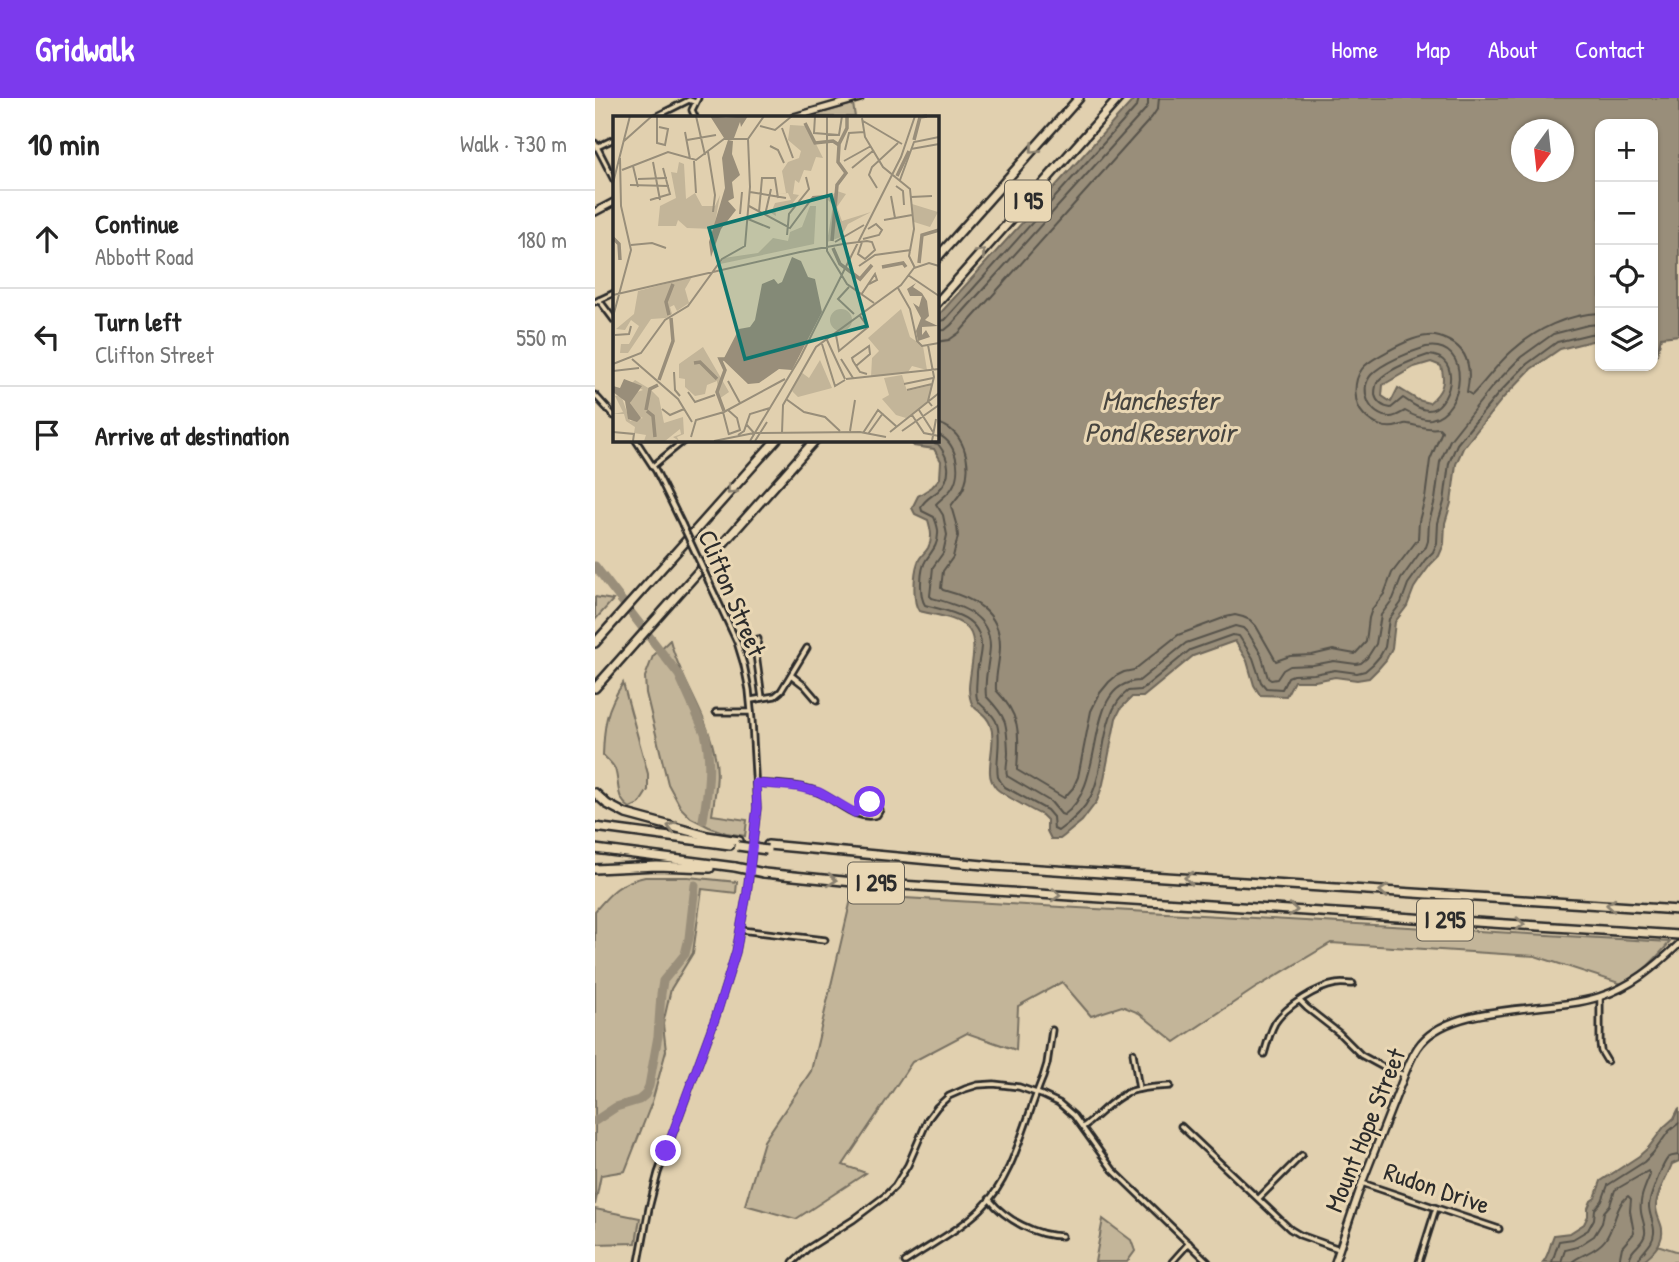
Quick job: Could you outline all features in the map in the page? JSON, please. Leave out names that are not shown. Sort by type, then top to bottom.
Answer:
[{"type":"highway","name":"I 95","points":[[938,257],[1079,98]]},
{"type":"highway","name":"I 95","points":[[938,302],[1119,98]]},
{"type":"highway","points":[[595,643],[774,441]]},
{"type":"highway","points":[[595,688],[814,441]]},
{"type":"highway","points":[[595,696],[615,664]]},
{"type":"highway","points":[[595,793],[607,804],[625,814],[738,844]]},
{"type":"highway","points":[[595,827],[738,844]]},
{"type":"highway","name":"I 295","points":[[738,844],[994,866],[1679,910]]},
{"type":"highway","points":[[595,849],[735,869]]},
{"type":"highway","points":[[595,869],[657,866],[735,869]]},
{"type":"highway","name":"I 295","points":[[735,869],[853,882],[1679,934]]},
{"type":"street","points":[[797,116],[860,98]]},
{"type":"street","points":[[657,116],[689,100],[697,100],[692,110],[695,116]]},
{"type":"street","points":[[613,139],[596,145],[613,178]]},
{"type":"street","points":[[595,212],[613,203]]},
{"type":"street","points":[[613,293],[597,301],[613,319]]},
{"type":"street","points":[[595,395],[613,415]]},
{"type":"street","name":"Clifton Street","points":[[636,441],[653,466],[737,642],[744,664],[750,701],[757,808],[741,930],[728,982],[658,1174],[639,1262]]},
{"type":"street","points":[[653,466],[684,441]]},
{"type":"street","name":"Clifton Street","points":[[758,639],[756,654],[762,698]]},
{"type":"street","points":[[750,701],[775,696],[781,691],[807,648]]},
{"type":"street","points":[[791,675],[817,700]]},
{"type":"street","points":[[716,712],[751,712]]},
{"type":"street","points":[[756,783],[819,792],[855,813],[873,817],[880,810],[874,803],[866,803],[855,813]]},
{"type":"street","points":[[741,930],[825,940]]},
{"type":"street","name":"Mount Hope Street","points":[[1335,1262],[1362,1183],[1413,1053],[1420,1043],[1438,1028],[1458,1019],[1577,1003],[1600,997],[1641,977],[1679,944]]},
{"type":"street","points":[[1264,1054],[1274,1024],[1300,1001],[1322,988],[1335,984],[1353,984]]},
{"type":"street","points":[[1600,997],[1600,1043],[1607,1061]]},
{"type":"street","points":[[1300,1001],[1361,1055],[1404,1075]]},
{"type":"street","points":[[905,1262],[968,1220],[989,1199],[1001,1181],[1047,1064],[1052,1030]]},
{"type":"street","points":[[1133,1053],[1139,1089]]},
{"type":"street","points":[[793,1262],[895,1186],[908,1165],[927,1119],[949,1096],[978,1085],[994,1084],[1019,1087],[1059,1103],[1083,1127],[1113,1170],[1208,1262]]},
{"type":"street","points":[[1083,1127],[1120,1097],[1139,1089],[1170,1086]]},
{"type":"street","points":[[1181,1126],[1290,1229],[1339,1249]]},
{"type":"street","points":[[1258,1199],[1302,1155]]},
{"type":"street","name":"Rudon Drive","points":[[1362,1183],[1499,1229]]},
{"type":"street","points":[[989,1199],[1006,1216],[1042,1234],[1062,1236]]},
{"type":"street","points":[[1419,1262],[1436,1208]]},
{"type":"street","points":[[1172,1262],[1189,1243]]},
{"type":"shaded area","points":[[853,104],[855,116],[811,116]]},
{"type":"shaded area","points":[[595,597],[613,600],[595,620]]},
{"type":"shaded area","points":[[670,640],[705,722],[716,759],[716,791],[712,815],[747,820],[745,836],[726,833],[691,818],[681,808],[668,784],[646,693],[645,677],[653,656]]},
{"type":"shaded area","points":[[623,683],[648,774],[648,790],[639,804],[630,808],[620,795],[614,767],[603,755],[607,718]]},
{"type":"shaded area","points":[[645,877],[688,877],[737,882],[736,893],[702,889],[693,953],[671,989],[663,1024],[666,1051],[652,1102],[625,1171],[601,1175],[595,1205],[595,911],[617,889]]},
{"type":"shaded area","points":[[852,895],[1670,942],[1648,966],[1622,984],[1535,956],[1331,943],[1254,989],[1175,1042],[1139,1013],[1122,1006],[1091,1016],[1062,982],[1018,1006],[1016,1050],[967,1033],[912,1062],[843,1165],[866,1173],[796,1219],[745,1205],[764,1141],[811,1071]]},
{"type":"shaded area","points":[[595,1209],[640,1218],[636,1243],[595,1244]]},
{"type":"shaded area","points":[[1103,1219],[1131,1240],[1135,1251],[1127,1262],[1095,1262]]},
{"type":"shaded area","points":[[1648,1242],[1679,1252],[1679,1262],[1639,1262]]},
{"type":"water","name":"Manchester Pond Reservoir","points":[[1135,98],[1679,98],[1679,335],[1661,337],[1658,350],[1658,119],[1595,119],[1595,340],[1560,349],[1531,369],[1503,398],[1463,448],[1456,464],[1451,503],[1445,523],[1444,544],[1439,556],[1414,588],[1407,606],[1395,622],[1392,648],[1386,660],[1369,678],[1357,680],[1335,677],[1294,681],[1286,696],[1260,695],[1247,661],[1235,641],[1193,656],[1143,697],[1132,697],[1121,708],[1116,718],[1097,801],[1082,821],[1060,839],[1051,839],[1047,831],[1047,820],[1042,815],[996,788],[992,781],[992,730],[984,715],[974,707],[970,697],[973,643],[969,630],[953,619],[919,611],[915,601],[917,567],[930,545],[931,534],[928,520],[915,514],[912,508],[918,496],[940,478],[941,461],[934,449],[914,446],[910,441],[938,441],[938,316]],"holes":[[[1431,362],[1441,366],[1443,377],[1440,391],[1429,403],[1398,388],[1391,402],[1382,396],[1383,385],[1414,367]]]},
{"type":"water","points":[[1679,1108],[1679,1161],[1672,1164],[1656,1202],[1662,1234],[1653,1252],[1641,1262],[1543,1262],[1554,1235],[1570,1233],[1584,1224],[1588,1208],[1601,1181],[1648,1148],[1674,1118]]},
{"type":"waterway","points":[[595,566],[679,675],[705,733],[709,765],[703,820]]},
{"type":"waterway","points":[[595,1121],[616,1107],[639,1100],[649,1086],[658,1036],[663,981],[685,954],[695,885]]},
{"type":"route","points":[[666,1151],[728,982],[736,952],[747,893],[757,808],[756,783],[819,792],[855,813],[870,802]]}]
